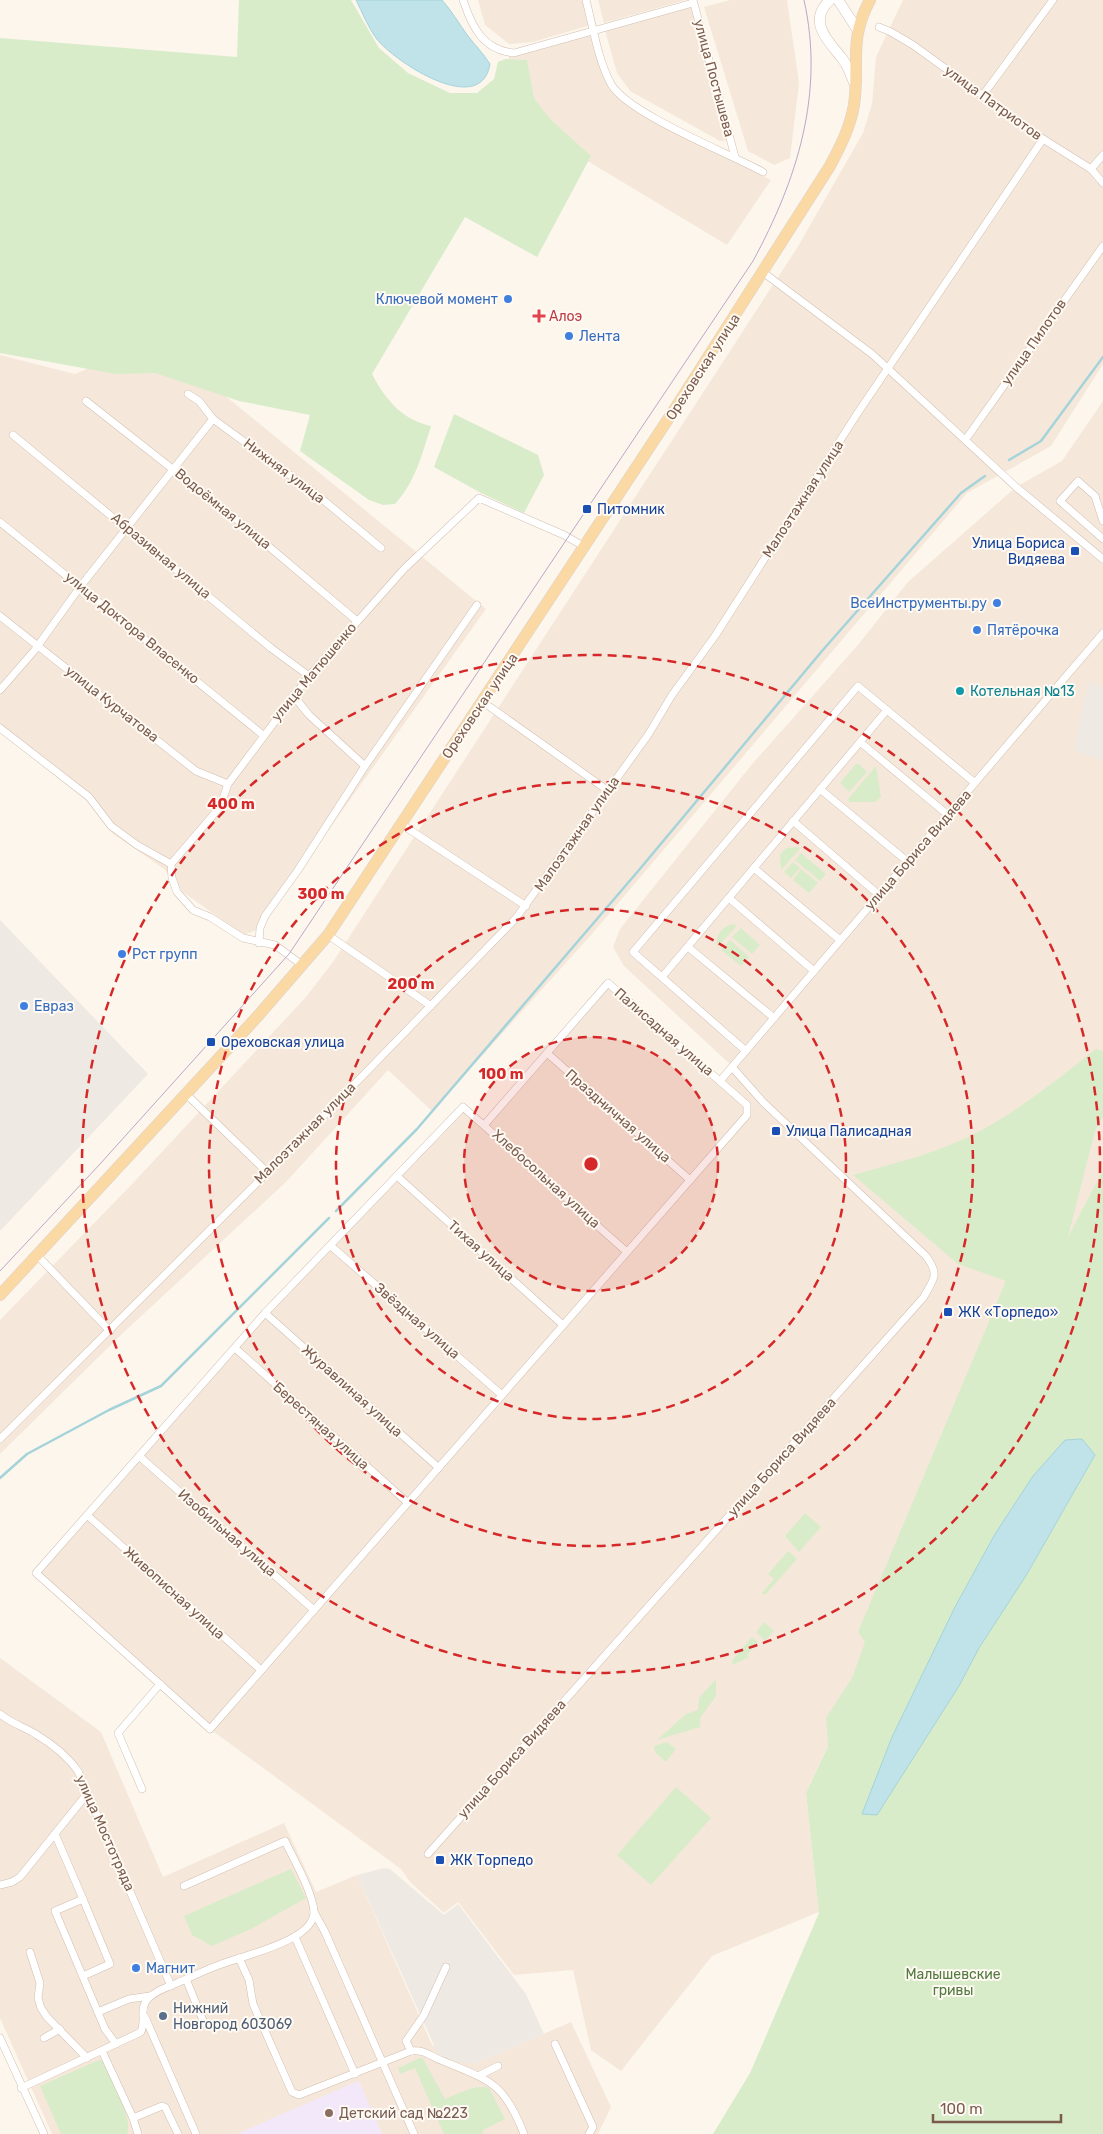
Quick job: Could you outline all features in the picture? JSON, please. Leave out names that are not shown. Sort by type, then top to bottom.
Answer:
[{"type":"main road","points":[[830,0],[822,14],[821,29],[831,48],[847,66],[855,85]]},
{"type":"main road","points":[[838,0],[848,18],[858,29]]},
{"type":"main road","name":"Ореховская улица","points":[[0,1295],[186,1094],[328,935],[764,273],[842,145],[850,124],[855,85],[854,52],[858,29],[870,0]]},
{"type":"street","points":[[464,0],[474,28],[482,40],[504,52],[514,53],[693,2]]},
{"type":"street","points":[[586,0],[606,74],[618,95],[653,118],[763,172]]},
{"type":"street","points":[[982,95],[1053,0]]},
{"type":"street","name":"улица Постышева","points":[[693,2],[735,157]]},
{"type":"street","name":"улица Патриотов","points":[[879,27],[912,45],[1043,139],[1091,170],[1103,183]]},
{"type":"street","name":"Малоэтажная улица","points":[[0,1439],[110,1331],[431,1006],[526,906],[648,735],[672,695],[715,636],[857,414],[1043,139]]},
{"type":"street","points":[[1091,170],[1103,155]]},
{"type":"street","name":"улица Пилотов","points":[[966,439],[1103,246]]},
{"type":"street","points":[[764,273],[889,368],[1016,487],[1103,559]]},
{"type":"street","name":"Нижняя улица","points":[[188,394],[199,401],[213,419],[316,494],[381,548]]},
{"type":"street","name":"Водоёмная улица","points":[[86,401],[172,468],[357,621]]},
{"type":"street","points":[[0,690],[38,646],[126,527],[213,419]]},
{"type":"street","name":"Абразивная улица","points":[[13,435],[271,648],[309,676]]},
{"type":"street","points":[[1103,521],[1094,496],[1078,481],[1060,501],[1103,539]]},
{"type":"street","name":"улица Матюшенко","points":[[171,864],[220,807],[228,784],[293,695],[420,552],[479,498],[585,546]]},
{"type":"street","name":"улица Доктора Власенко","points":[[0,522],[263,735]]},
{"type":"street","points":[[259,943],[260,928],[265,916],[298,870],[365,766],[477,606]]},
{"type":"street","name":"улица Курчатова","points":[[0,616],[196,771],[228,784]]},
{"type":"street","name":"улица Бориса Видяева","points":[[720,1081],[1103,633]]},
{"type":"street","points":[[746,1050],[633,952],[819,731],[858,686],[975,783]]},
{"type":"street","points":[[293,695],[308,715],[365,766]]},
{"type":"street","points":[[483,702],[607,790]]},
{"type":"street","points":[[662,977],[887,710]]},
{"type":"street","points":[[0,728],[88,797],[111,826],[137,846],[171,864],[172,878],[177,892],[186,904],[243,938],[275,945],[302,965]]},
{"type":"street","points":[[860,742],[948,815]]},
{"type":"street","points":[[820,789],[908,862]]},
{"type":"street","points":[[793,821],[879,895]]},
{"type":"street","points":[[401,824],[526,906]]},
{"type":"street","points":[[754,868],[840,940]]},
{"type":"street","points":[[729,898],[814,971]]},
{"type":"street","points":[[328,935],[431,1006]]},
{"type":"street","points":[[688,947],[774,1018]]},
{"type":"street","name":"Палисадная улица","points":[[160,1684],[210,1729],[747,1115],[747,1105],[608,982],[547,1053]]},
{"type":"street","points":[[485,1124],[547,1053]]},
{"type":"street","name":"Праздничная улица","points":[[547,1053],[690,1180]]},
{"type":"street","name":"улица Бориса Видяева","points":[[428,1854],[917,1305],[936,1276],[934,1267],[926,1256],[763,1102],[732,1067]]},
{"type":"street","points":[[186,1094],[267,1172]]},
{"type":"street","name":"Хлебосольная улица","points":[[398,1177],[463,1107],[485,1124],[627,1252]]},
{"type":"street","points":[[142,1789],[118,1732],[160,1684],[36,1574],[265,1313],[398,1177]]},
{"type":"street","name":"Тихая улица","points":[[398,1177],[563,1325]]},
{"type":"street","name":"Звёздная улица","points":[[331,1246],[502,1395]]},
{"type":"street","points":[[37,1255],[110,1331]]},
{"type":"street","name":"Журавлиная улица","points":[[265,1313],[439,1468]]},
{"type":"street","name":"Берестяная улица","points":[[235,1348],[408,1503]]},
{"type":"street","name":"Изобильная улица","points":[[139,1456],[314,1610]]},
{"type":"street","name":"Живописная улица","points":[[87,1515],[262,1670]]},
{"type":"street","name":"улица Мостотряда","points":[[0,1714],[13,1724],[36,1734],[66,1757],[78,1771],[171,1986]]},
{"type":"street","points":[[0,1885],[12,1882],[20,1876],[87,1794]]},
{"type":"street","points":[[55,1834],[110,1964],[83,1976]]},
{"type":"street","points":[[184,1886],[285,1841],[308,1891],[314,1912],[325,1932],[414,2134]]},
{"type":"street","points":[[83,1899],[55,1912],[98,2012],[111,2040],[116,2044]]},
{"type":"street","points":[[98,2012],[129,1999],[150,1996],[186,1979],[295,1937],[311,1925],[314,1912]]},
{"type":"street","points":[[295,1937],[355,2074]]},
{"type":"street","points":[[30,1952],[40,1983],[38,1998],[41,2008],[47,2017],[87,2058]]},
{"type":"street","points":[[239,1958],[248,1980],[253,2004],[292,2092],[300,2094],[411,2051],[420,2050],[441,2061],[480,2075],[499,2089],[511,2103],[524,2134]]},
{"type":"street","points":[[411,2051],[406,2041],[424,2015],[446,1967]]},
{"type":"street","points":[[186,1979],[204,2023],[194,2028]]},
{"type":"street","points":[[21,2088],[142,2032],[145,2022],[143,2011],[150,1996]]},
{"type":"street","points":[[143,2011],[196,2134]]},
{"type":"street","points":[[44,2038],[60,2029]]},
{"type":"street","points":[[0,2038],[21,2088],[44,2134]]},
{"type":"street","points":[[554,2044],[593,2127],[589,2134]]},
{"type":"street","points":[[102,2051],[133,2118],[138,2134]]},
{"type":"street","points":[[480,2075],[498,2066]]},
{"type":"street","points":[[133,2118],[162,2106],[165,2107],[178,2134]]},
{"type":"shaded area","points":[[478,0],[588,0],[594,24],[533,42],[509,44],[485,25]]},
{"type":"shaded area","points":[[598,0],[686,0],[604,23]]},
{"type":"shaded area","points":[[730,0],[787,0],[799,83],[790,158],[774,165],[748,151],[704,7]]},
{"type":"shaded area","points":[[903,0],[1103,0],[1103,364],[1051,446],[967,493],[592,934],[432,1111],[388,1070],[286,1182],[124,1332],[0,1454],[0,1320],[134,1182],[305,998],[333,962],[797,248],[863,133],[872,104],[876,57]]},
{"type":"shaded area","points":[[695,5],[732,133],[731,140],[720,141],[630,91],[617,73],[605,30]]},
{"type":"shaded area","points":[[594,33],[605,75],[619,94],[665,125],[771,180],[727,245],[571,151],[527,106],[508,57]]},
{"type":"shaded area","points":[[157,340],[486,609],[257,930],[243,935],[183,892],[164,869],[112,833],[87,801],[0,731],[0,355],[75,374]]},
{"type":"shaded area","name":"ЖК «Торпедо»","points":[[1103,401],[1103,1170],[1000,1371],[806,1793],[819,1912],[712,1956],[621,2071],[591,2050],[573,1970],[514,1975],[458,1902],[444,1913],[410,1882],[401,1869],[210,1729],[36,1573],[265,1313],[463,1107],[484,1124],[608,983],[720,1081],[732,1066],[624,966],[613,947],[620,929],[753,763],[857,646],[908,582],[1016,487],[1062,461]]},
{"type":"shaded area","points":[[1088,683],[1103,687],[1103,761],[1074,750]]},
{"type":"shaded area","points":[[0,920],[148,1074],[0,1231]]},
{"type":"shaded area","points":[[0,1658],[101,1732],[163,1877],[284,1823],[316,1892],[357,1875],[432,2045],[474,2064],[571,2022],[611,2107],[598,2134],[52,2134],[0,2018]]},
{"type":"shaded area","points":[[384,1868],[390,1869],[444,1915],[458,1904],[526,1994],[544,2034],[474,2064],[445,2059],[438,2054],[357,1875]]},
{"type":"shaded area","name":"Детский сад №223","points":[[359,2081],[382,2134],[237,2134],[351,2084]]},
{"type":"green space","points":[[239,0],[351,0],[379,48],[408,73],[450,93],[477,93],[494,79],[498,62],[505,59],[527,60],[534,98],[550,119],[591,156],[537,257],[465,217],[372,374],[389,400],[403,414],[431,426],[413,477],[395,504],[383,505],[369,500],[300,451],[310,415],[239,401],[155,373],[116,374],[0,353],[0,38],[237,57]]},
{"type":"green space","points":[[454,414],[538,455],[544,475],[524,513],[481,493],[434,467]]},
{"type":"green space","points":[[856,764],[859,764],[867,772],[849,792],[840,783]]},
{"type":"green space","points":[[876,766],[881,797],[875,802],[849,802],[848,799]]},
{"type":"green space","points":[[799,847],[800,849],[781,870],[780,855],[786,848]]},
{"type":"green space","points":[[801,853],[826,874],[820,881],[795,860]]},
{"type":"green space","points":[[793,862],[800,868],[791,878],[784,872]]},
{"type":"green space","points":[[801,869],[818,883],[809,893],[793,880]]},
{"type":"green space","points":[[735,924],[736,927],[717,947],[717,938],[721,931],[727,926]]},
{"type":"green space","points":[[741,928],[760,945],[752,954],[732,937]]},
{"type":"green space","points":[[730,940],[749,957],[741,966],[721,950]]},
{"type":"green space","name":"Малышевские гривы","points":[[1096,1049],[1103,1051],[1103,1117],[1095,1131],[1068,1237],[1103,1170],[1103,2134],[713,2134],[750,2073],[819,1913],[806,1793],[828,1746],[826,1718],[852,1678],[865,1642],[858,1632],[1006,1281],[958,1264],[853,1175],[934,1151],[980,1131],[1025,1103]]},
{"type":"green space","points":[[805,1513],[821,1527],[799,1552],[785,1536]]},
{"type":"green space","points":[[788,1551],[797,1559],[765,1595],[762,1593],[774,1579],[768,1574]]},
{"type":"green space","points":[[764,1622],[774,1631],[765,1641],[756,1632]]},
{"type":"green space","points":[[752,1637],[758,1642],[747,1655],[749,1657],[732,1665],[733,1659]]},
{"type":"green space","points":[[716,1679],[716,1696],[700,1718],[700,1727],[657,1740],[686,1714],[698,1710],[699,1698]]},
{"type":"green space","points":[[667,1742],[676,1749],[666,1762],[655,1752],[654,1746]]},
{"type":"green space","points":[[676,1787],[711,1818],[651,1885],[617,1855]]},
{"type":"green space","points":[[291,1869],[306,1898],[251,1929],[212,1946],[192,1935],[184,1916]]},
{"type":"green space","points":[[422,2057],[445,2099],[472,2088],[489,2088],[505,2119],[483,2130],[483,2134],[444,2134],[415,2068],[400,2074],[398,2068]]},
{"type":"green space","points":[[99,2060],[104,2062],[120,2098],[127,2119],[127,2134],[61,2134],[40,2086]]},
{"type":"water","points":[[356,0],[442,0],[490,64],[483,80],[471,86],[454,86],[417,71],[385,48],[376,38]]},
{"type":"water","points":[[1082,1439],[1095,1455],[1027,1574],[979,1648],[959,1686],[877,1815],[862,1814],[892,1737],[955,1607],[995,1534],[1033,1476],[1065,1440]]},
{"type":"waterway","points":[[1009,460],[1041,441],[1103,357]]},
{"type":"waterway","points":[[336,1211],[417,1129],[639,870],[822,651],[961,493],[985,476]]},
{"type":"waterway","points":[[0,1478],[27,1454],[109,1410],[161,1386],[329,1218]]},
{"type":"tram line","points":[[0,1271],[100,1164],[289,954],[753,261],[782,199],[803,135],[809,102],[811,69],[810,35],[804,0]]},
{"type":"place","name":"Ключевой момент","points":[[508,299]]},
{"type":"place","name":"Алоэ","points":[[539,316]]},
{"type":"place","name":"Лента","points":[[569,336]]},
{"type":"place","name":"Питомник","points":[[587,509]]},
{"type":"place","name":"Улица Бориса Видяева","points":[[1075,551]]},
{"type":"place","name":"ВсеИнструменты.ру","points":[[997,603]]},
{"type":"place","name":"Пятёрочка","points":[[977,630]]},
{"type":"place","name":"Котельная №13","points":[[960,691]]},
{"type":"place","name":"Рст групп","points":[[122,954]]},
{"type":"place","name":"Евраз","points":[[24,1006]]},
{"type":"place","name":"Ореховская улица","points":[[211,1042]]},
{"type":"place","name":"Улица Палисадная","points":[[776,1131]]},
{"type":"place","name":"ЖК «Торпедо»","points":[[948,1312]]},
{"type":"place","name":"ЖК Торпедо","points":[[440,1860]]},
{"type":"place","name":"Магнит","points":[[136,1968]]},
{"type":"place","name":"Нижний Новгород 603069","points":[[163,2016]]},
{"type":"place","name":"Детский сад №223","points":[[329,2113]]}]
